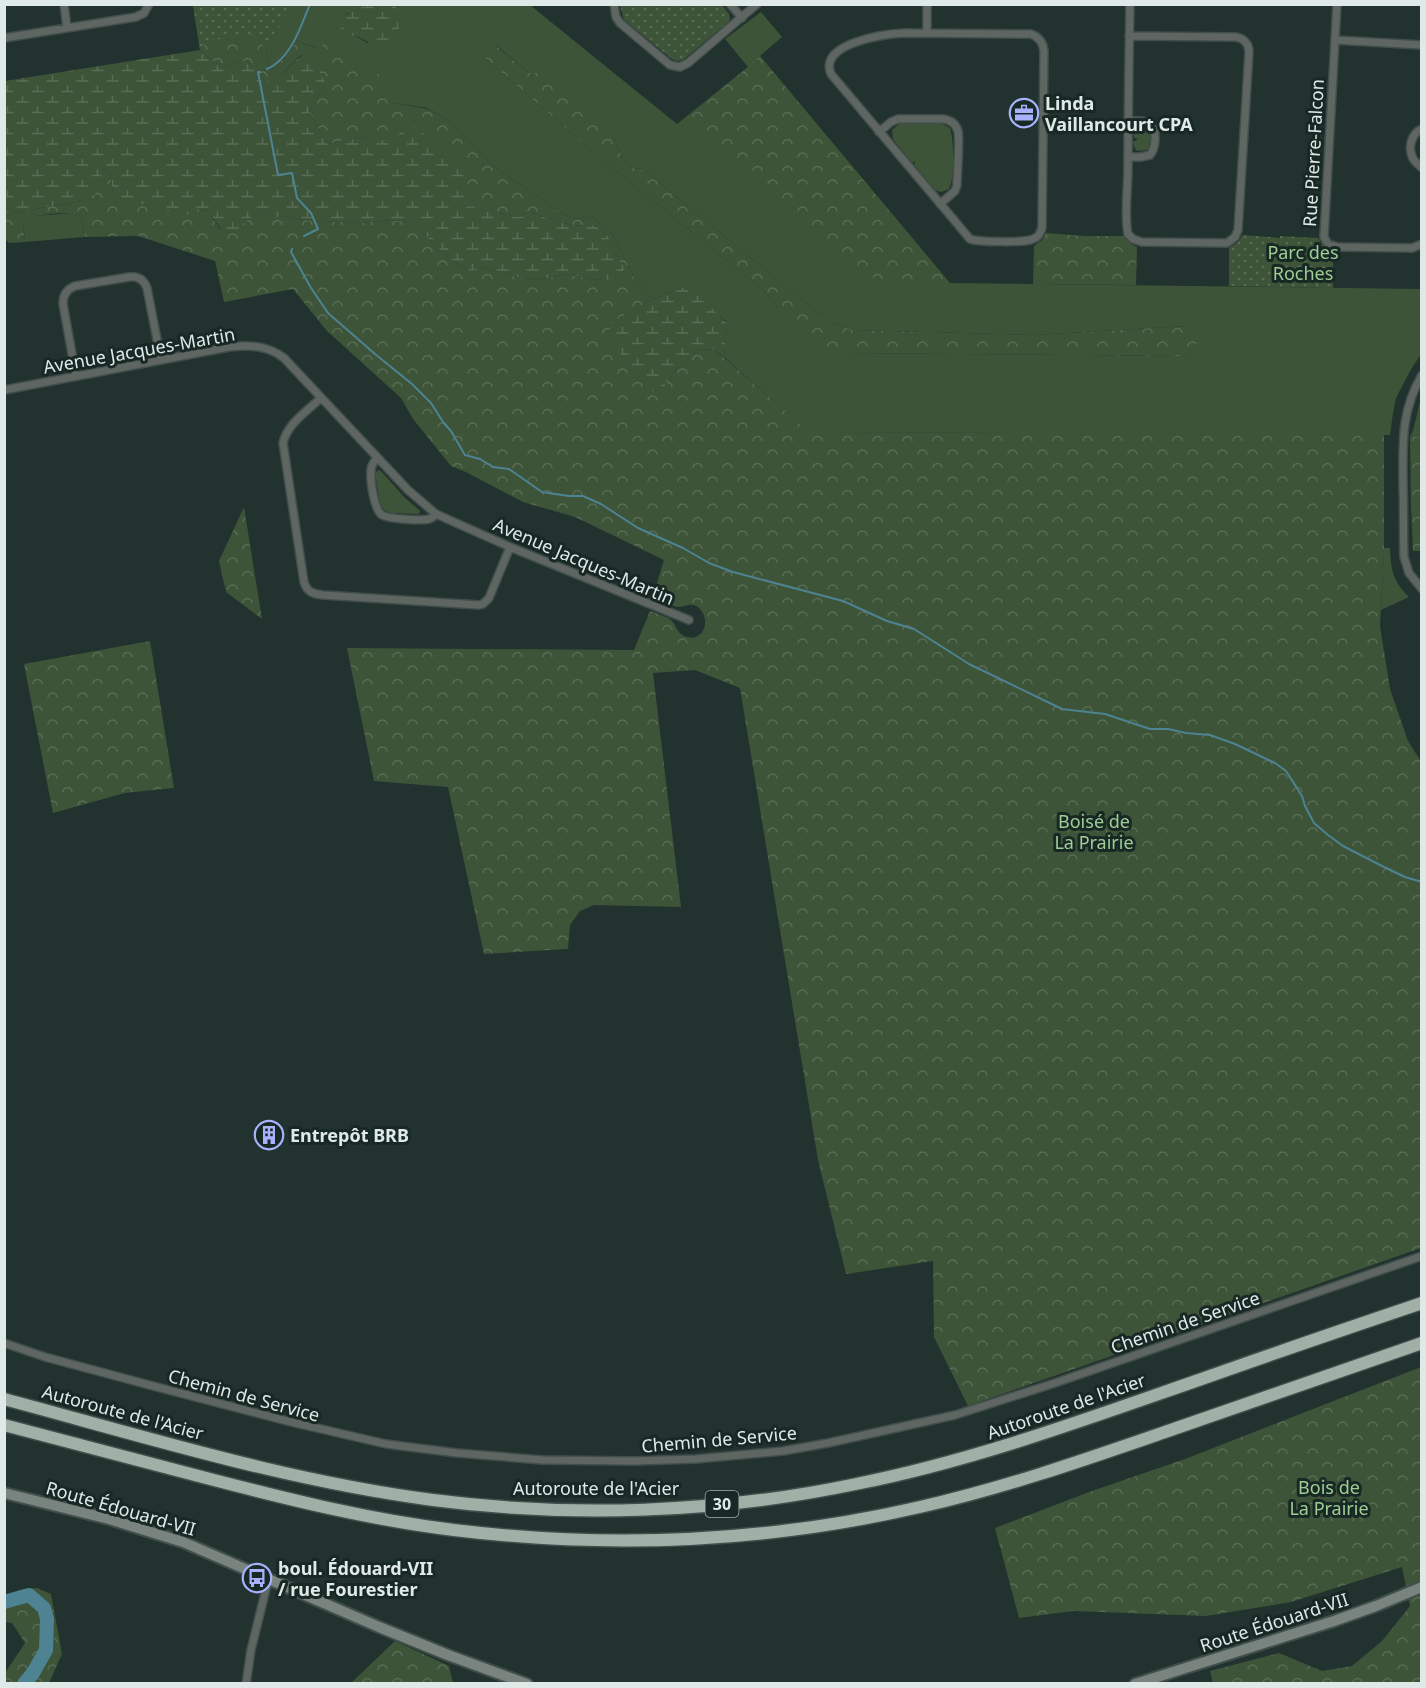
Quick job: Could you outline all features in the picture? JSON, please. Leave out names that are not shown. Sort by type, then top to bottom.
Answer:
[{"type":"highway","name":"Autoroute de l'Acier","points":[[4,1400],[260,1467],[385,1493],[448,1502],[549,1509],[696,1506],[823,1491],[887,1478],[968,1457],[1070,1425],[1422,1303]]},
{"type":"highway","name":"30","points":[[4,1425],[283,1498],[386,1520],[464,1531],[557,1539],[698,1538],[787,1530],[841,1522],[973,1494],[1078,1462],[1422,1344]]},
{"type":"main road","name":"Route Édouard-VII","points":[[4,1493],[153,1532],[191,1545],[398,1635],[527,1683]]},
{"type":"main road","name":"Route Édouard-VII","points":[[1135,1683],[1348,1617],[1422,1587]]},
{"type":"street","points":[[64,4],[67,28]]},
{"type":"street","points":[[4,38],[136,17],[144,14],[149,4]]},
{"type":"street","points":[[614,4],[616,17],[620,23],[670,65],[680,67],[688,63],[757,4]]},
{"type":"street","points":[[730,4],[742,18]]},
{"type":"street","points":[[927,4],[927,33]]},
{"type":"street","points":[[1129,36],[1234,37],[1247,44],[1249,51],[1238,230],[1230,241],[1224,243],[1142,242],[1132,239],[1127,230],[1129,36],[1130,4]]},
{"type":"street","name":"Rue Pierre-Falcon","points":[[1337,4],[1324,237],[1328,244],[1338,247],[1412,248],[1422,244]]},
{"type":"street","points":[[927,33],[1030,34],[1040,40],[1044,51],[1042,228],[1033,240],[973,240],[967,236],[831,74],[829,63],[831,57],[840,50],[870,38],[894,34],[927,33]]},
{"type":"street","points":[[1335,40],[1422,45]]},
{"type":"street","points":[[879,132],[894,120],[902,118],[943,119],[954,125],[958,134],[957,185],[955,190],[940,204]]},
{"type":"street","points":[[1128,121],[1149,122],[1155,132],[1152,154],[1146,157],[1128,157]]},
{"type":"street","points":[[1422,129],[1413,136],[1411,152],[1414,160],[1422,168]]},
{"type":"street","points":[[76,376],[63,304],[64,294],[75,286],[129,277],[142,281],[147,288],[160,360]]},
{"type":"street","name":"Avenue Jacques-Martin","points":[[4,390],[229,347],[261,346],[284,358],[414,497],[436,514],[689,620]]},
{"type":"street","points":[[1422,375],[1407,407],[1403,445],[1405,559],[1410,576],[1422,589]]},
{"type":"street","points":[[321,398],[290,427],[284,436],[283,443],[307,590],[323,595],[479,605],[489,598],[510,546]]},
{"type":"street","points":[[378,458],[372,464],[371,472],[375,505],[380,513],[388,517],[420,520],[428,520],[436,514]]},
{"type":"street","name":"Chemin de Service","points":[[4,1343],[45,1357],[153,1386],[302,1425],[386,1444],[543,1460],[686,1460],[819,1445],[955,1415],[1052,1384],[1422,1256]]},
{"type":"street","points":[[246,1683],[251,1650],[269,1579]]},
{"type":"green space","points":[[193,4],[292,5],[266,48],[251,34],[207,41],[200,50]]},
{"type":"green space","points":[[193,5],[357,5],[355,11],[346,14],[346,35],[354,35],[368,43],[397,7],[396,5],[530,5],[677,124],[748,67],[725,39],[761,12],[782,37],[760,56],[950,283],[1421,289],[1421,354],[1396,398],[1390,435],[809,432],[724,357],[727,322],[684,287],[653,299],[635,279],[613,235],[592,217],[571,219],[493,166],[447,120],[427,108],[388,102],[328,39],[320,49],[297,41],[277,67],[269,70],[266,48],[207,41],[200,50]],"holes":[[[496,45],[614,138],[624,162],[634,168],[644,170],[834,324],[852,330],[1033,335],[1185,326],[1197,344],[1185,356],[843,353],[777,306],[765,291],[611,167],[485,58]]]},
{"type":"green space","points":[[357,5],[396,5],[399,28],[390,40],[382,44],[375,44],[343,33],[341,22],[346,15],[354,11]]},
{"type":"green space","points":[[620,5],[722,5],[730,19],[683,60],[677,61],[624,20]]},
{"type":"green space","name":"Boisé de La Prairie","points":[[251,34],[266,48],[269,70],[277,67],[297,41],[319,49],[328,39],[381,76],[389,102],[428,109],[447,120],[493,166],[571,219],[592,217],[613,235],[635,279],[653,299],[613,322],[664,388],[674,371],[698,350],[714,349],[810,432],[1384,434],[1384,552],[1380,626],[1390,689],[1408,741],[1422,763],[1421,1248],[968,1406],[934,1337],[933,1261],[846,1274],[818,1160],[740,688],[695,670],[653,673],[681,907],[594,905],[580,911],[570,925],[568,949],[484,954],[448,787],[374,781],[347,648],[634,650],[650,611],[669,619],[681,634],[693,638],[701,634],[704,629],[705,619],[700,609],[695,605],[676,607],[653,596],[664,560],[575,517],[523,502],[451,466],[413,419],[401,398],[327,331],[293,289],[224,302],[215,261],[138,236],[85,237],[81,215],[67,213],[24,219],[25,242],[9,243],[5,239],[5,214],[83,201],[94,195],[104,168],[110,171],[113,193],[198,209],[209,213],[220,229],[242,224],[261,210],[276,217],[286,216],[302,220],[362,223],[392,220],[412,222],[452,261],[470,271],[487,268],[513,276],[538,280],[566,274],[609,280],[624,269],[608,236],[595,225],[578,226],[530,212],[517,217],[464,205],[389,142],[364,137],[327,144],[309,111],[326,83],[310,59],[301,55],[280,76],[262,84],[259,75],[241,61],[220,67],[200,50],[207,41]]},
{"type":"green space","points":[[488,45],[495,45],[529,73],[538,73],[578,98],[601,119],[614,138],[624,162],[634,168],[644,170],[834,324],[852,330],[1033,335],[1185,326],[1189,327],[1197,344],[1185,356],[843,353],[825,346],[777,306],[765,291],[611,167],[485,58],[483,50]]},
{"type":"green space","points":[[200,50],[220,67],[241,61],[250,62],[262,83],[280,76],[302,55],[311,59],[326,83],[309,111],[327,144],[364,137],[389,141],[412,124],[463,166],[464,205],[517,217],[530,212],[578,226],[595,225],[608,236],[615,254],[625,269],[610,280],[566,274],[538,280],[513,276],[487,268],[470,271],[452,261],[412,222],[392,220],[362,223],[302,220],[286,216],[276,217],[261,210],[242,224],[240,231],[228,233],[208,213],[198,209],[191,215],[118,199],[113,193],[110,171],[104,168],[95,195],[83,201],[5,214],[5,81]]},
{"type":"green space","points":[[760,56],[948,281],[895,286],[851,268],[822,245],[812,231],[685,125],[677,125]]},
{"type":"green space","points":[[899,124],[942,124],[950,128],[953,159],[949,189],[941,192],[935,190],[914,165],[914,161],[912,163],[893,139],[892,130]]},
{"type":"green space","points":[[1139,126],[1147,128],[1149,133],[1150,142],[1147,150],[1137,151],[1134,147],[1133,141],[1137,138],[1134,138],[1134,130]]},
{"type":"green space","points":[[72,213],[81,215],[85,237],[25,242],[24,219]]},
{"type":"green space","points":[[1046,233],[1124,236],[1137,247],[1136,285],[1033,284],[1034,246],[1042,240]]},
{"type":"green space","name":"Parc des Roches","points":[[1243,235],[1318,238],[1324,247],[1333,252],[1333,288],[1229,286],[1229,248]]},
{"type":"green space","points":[[684,287],[700,297],[727,323],[724,357],[714,349],[698,350],[674,371],[664,388],[654,393],[625,362],[609,330],[613,322],[653,299]]},
{"type":"green space","points":[[1421,399],[1421,437],[1410,437],[1413,429]]},
{"type":"green space","points":[[1410,437],[1421,437],[1421,551],[1413,551]]},
{"type":"green space","points":[[378,470],[420,511],[419,514],[390,513],[383,509],[380,504],[375,473]]},
{"type":"green space","points":[[244,507],[262,619],[226,592],[219,561]]},
{"type":"green space","points":[[1384,548],[1390,548],[1394,575],[1399,586],[1409,597],[1381,610]]},
{"type":"green space","points":[[150,641],[174,788],[125,793],[53,813],[24,664]]},
{"type":"green space","name":"Bois de La Prairie","points":[[1421,1367],[1421,1683],[1213,1683],[1210,1671],[1279,1653],[1322,1671],[1352,1666],[1382,1641],[1410,1606],[1402,1567],[1291,1602],[1206,1616],[1073,1611],[1019,1618],[995,1528],[1185,1459]]},
{"type":"green space","points":[[37,1588],[51,1594],[62,1654],[49,1683],[5,1683],[5,1673],[25,1643],[12,1623],[5,1622],[5,1597],[19,1590]]},
{"type":"green space","points":[[395,1641],[449,1666],[453,1683],[351,1683]]},
{"type":"waterway","points":[[267,69],[283,58],[289,50],[310,4]]},
{"type":"waterway","points":[[260,72],[258,72],[278,175],[292,173],[297,198],[311,213],[318,229],[304,236]]},
{"type":"waterway","points":[[292,249],[291,252],[311,288],[328,313],[412,384],[431,403],[465,455],[480,459],[493,467],[509,469],[542,492],[583,496],[601,504],[638,528],[683,548],[709,563],[733,572],[843,601],[887,621],[914,629],[969,664],[1062,709],[1105,714],[1150,729],[1210,735],[1235,744],[1275,763],[1286,771],[1302,796],[1314,823],[1328,835],[1343,846],[1384,867],[1422,882]]},
{"type":"waterway","points":[[4,1602],[29,1595],[44,1608],[47,1619],[46,1650],[24,1684]]},
{"type":"place","name":"Linda Vaillancourt CPA","points":[[1024,113]]},
{"type":"place","name":"Entrepôt BRB","points":[[269,1135]]},
{"type":"place","name":"boul. Édouard-VII / rue Fourestier","points":[[257,1578]]}]
